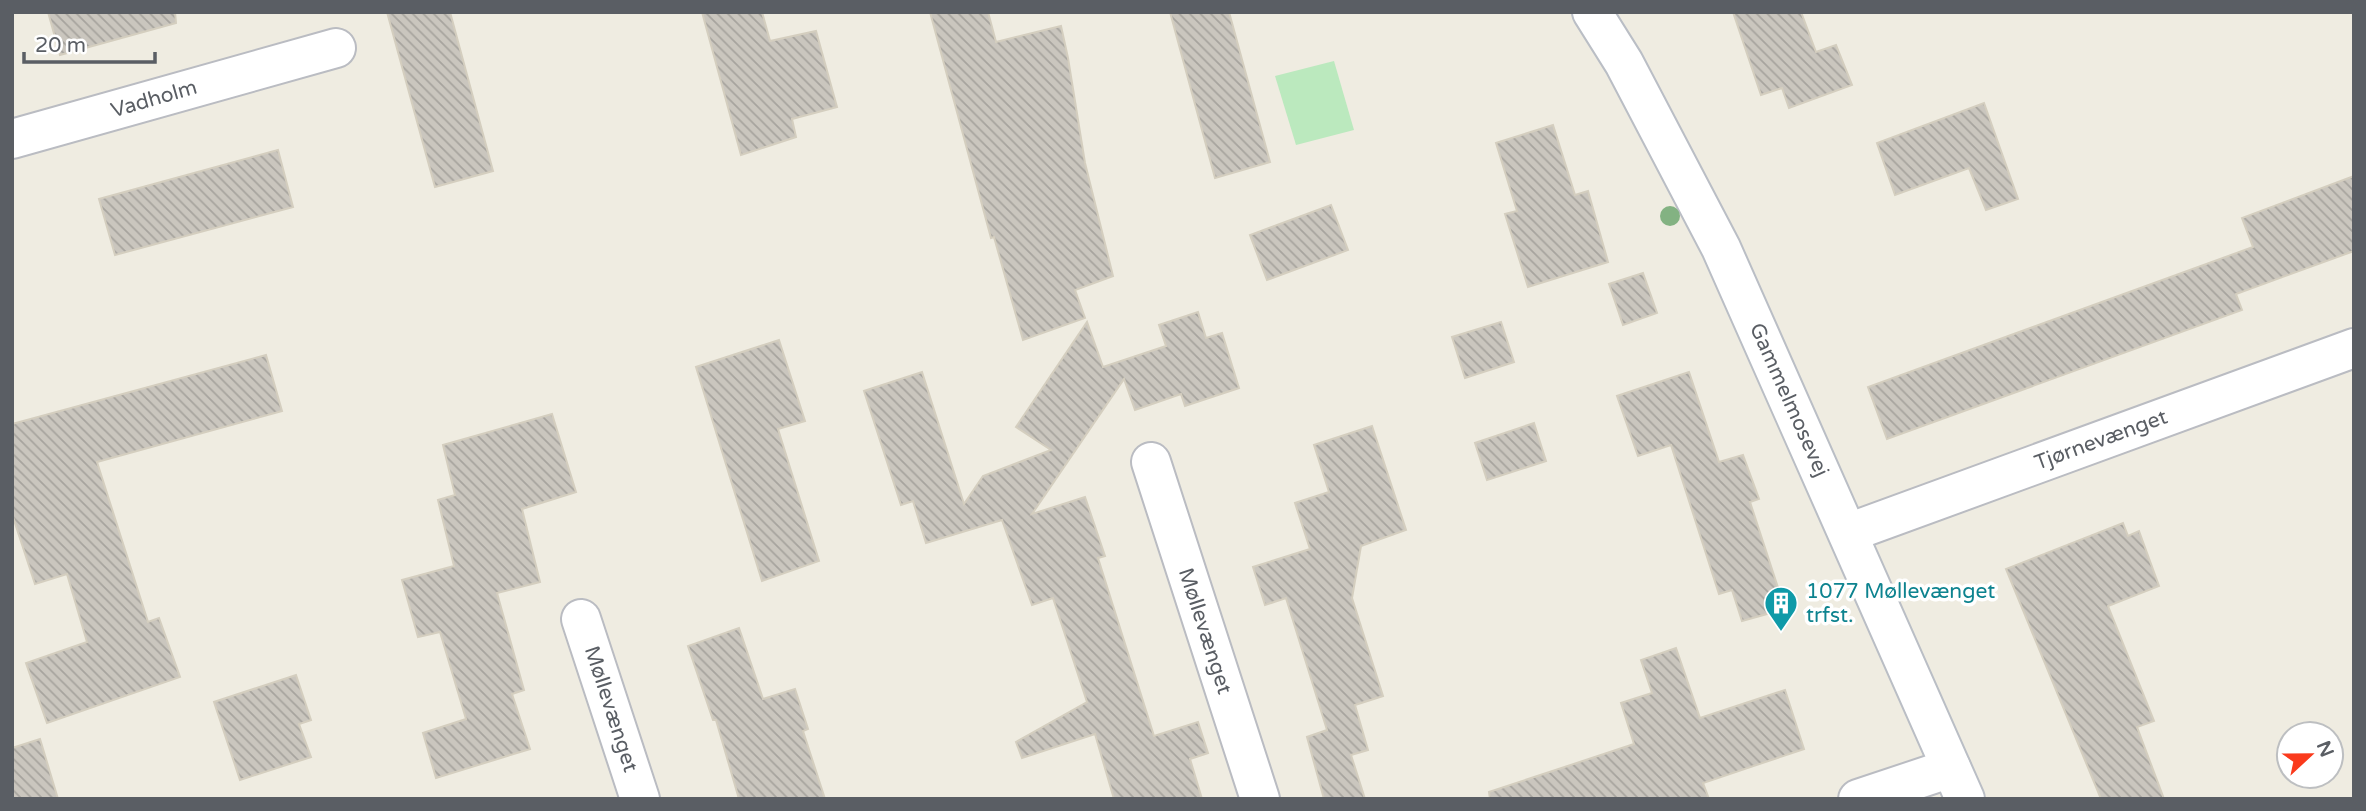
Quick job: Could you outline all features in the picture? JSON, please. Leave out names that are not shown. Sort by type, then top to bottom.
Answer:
[{"type":"street","name":"Gammelmosevej","points":[[1592,12],[1624,64],[1721,248],[1958,784]]},
{"type":"street","name":"Vadholm","points":[[12,139],[337,48]]},
{"type":"street","name":"Tjørnevænget","points":[[1848,533],[2354,348]]},
{"type":"street","name":"Møllevænget","points":[[1151,462],[1260,799]]},
{"type":"street","name":"Møllevænget","points":[[581,619],[640,799]]},
{"type":"street","points":[[1858,799],[1958,784]]},
{"type":"green space","points":[[1334,61],[1354,130],[1296,145],[1275,76]]},
{"type":"building","points":[[48,12],[175,12],[176,23],[60,55]]},
{"type":"building","points":[[387,12],[450,12],[493,171],[435,187]]},
{"type":"building","points":[[702,12],[762,12],[770,41],[816,31],[837,107],[792,119],[796,137],[741,155]]},
{"type":"building","points":[[930,12],[988,12],[996,42],[1061,26],[1085,163],[1113,276],[1075,290],[1085,318],[1023,340],[994,237],[991,238]]},
{"type":"building","points":[[1170,12],[1229,12],[1270,162],[1215,178]]},
{"type":"building","points":[[1733,12],[1801,12],[1816,52],[1836,45],[1852,85],[1789,108],[1782,88],[1761,95]]},
{"type":"building","points":[[1984,103],[2018,199],[1986,210],[1969,168],[1895,195],[1877,143]]},
{"type":"building","points":[[1553,125],[1575,195],[1588,191],[1608,262],[1528,287],[1505,214],[1517,211],[1496,143]]},
{"type":"building","points":[[278,150],[293,207],[115,255],[99,199]]},
{"type":"building","points":[[2354,176],[2354,251],[2236,294],[2242,310],[1887,439],[1868,387],[2253,247],[2242,218]]},
{"type":"building","points":[[1331,205],[1348,250],[1267,280],[1250,235]]},
{"type":"building","points":[[1643,273],[1657,313],[1623,325],[1609,284]]},
{"type":"building","points":[[1198,312],[1206,338],[1222,333],[1239,388],[1185,406],[1181,394],[1135,410],[1124,379],[1032,514],[1085,497],[1105,556],[1098,558],[1154,736],[1198,722],[1208,753],[1190,759],[1202,799],[1114,799],[1095,734],[1022,758],[1016,742],[1087,702],[1053,598],[1032,605],[1002,520],[926,543],[913,501],[901,505],[864,391],[922,372],[964,504],[983,476],[1051,450],[1016,427],[1087,322],[1103,367],[1166,346],[1159,325]]},
{"type":"building","points":[[1501,322],[1514,362],[1465,378],[1452,337]]},
{"type":"building","points":[[779,340],[805,421],[778,429],[819,561],[762,581],[696,367]]},
{"type":"building","points":[[266,355],[282,411],[97,462],[148,622],[159,618],[180,677],[47,723],[26,663],[87,642],[67,574],[35,584],[12,514],[12,424]]},
{"type":"building","points":[[1689,372],[1719,462],[1743,455],[1759,499],[1750,502],[1785,609],[1742,621],[1732,590],[1719,594],[1671,445],[1638,456],[1617,396]]},
{"type":"building","points":[[552,414],[576,492],[522,509],[540,582],[497,593],[524,690],[512,694],[530,749],[436,778],[423,733],[466,719],[440,632],[418,637],[402,580],[454,566],[438,500],[455,495],[443,445]]},
{"type":"building","points":[[1534,423],[1546,461],[1487,480],[1475,443]]},
{"type":"building","points":[[1372,426],[1406,530],[1361,546],[1352,598],[1383,696],[1355,705],[1368,750],[1351,755],[1365,799],[1324,799],[1307,737],[1327,730],[1286,598],[1265,605],[1253,567],[1310,549],[1295,503],[1329,492],[1314,445]]},
{"type":"building","points":[[2123,523],[2128,536],[2139,531],[2159,586],[2108,606],[2154,721],[2137,727],[2164,799],[2101,799],[2006,569]]},
{"type":"building","points":[[739,628],[763,699],[795,689],[808,729],[803,731],[825,799],[739,799],[716,720],[713,720],[688,646]]},
{"type":"building","points":[[1676,648],[1700,718],[1785,690],[1804,749],[1703,783],[1709,799],[1490,799],[1489,792],[1634,744],[1621,703],[1652,693],[1641,660]]},
{"type":"building","points":[[296,675],[311,720],[299,724],[311,757],[240,780],[214,702]]},
{"type":"building","points":[[40,739],[58,799],[12,799],[12,748]]},
{"type":"place","name":"1077 Møllevænget trfst.","points":[[1781,633]]}]
